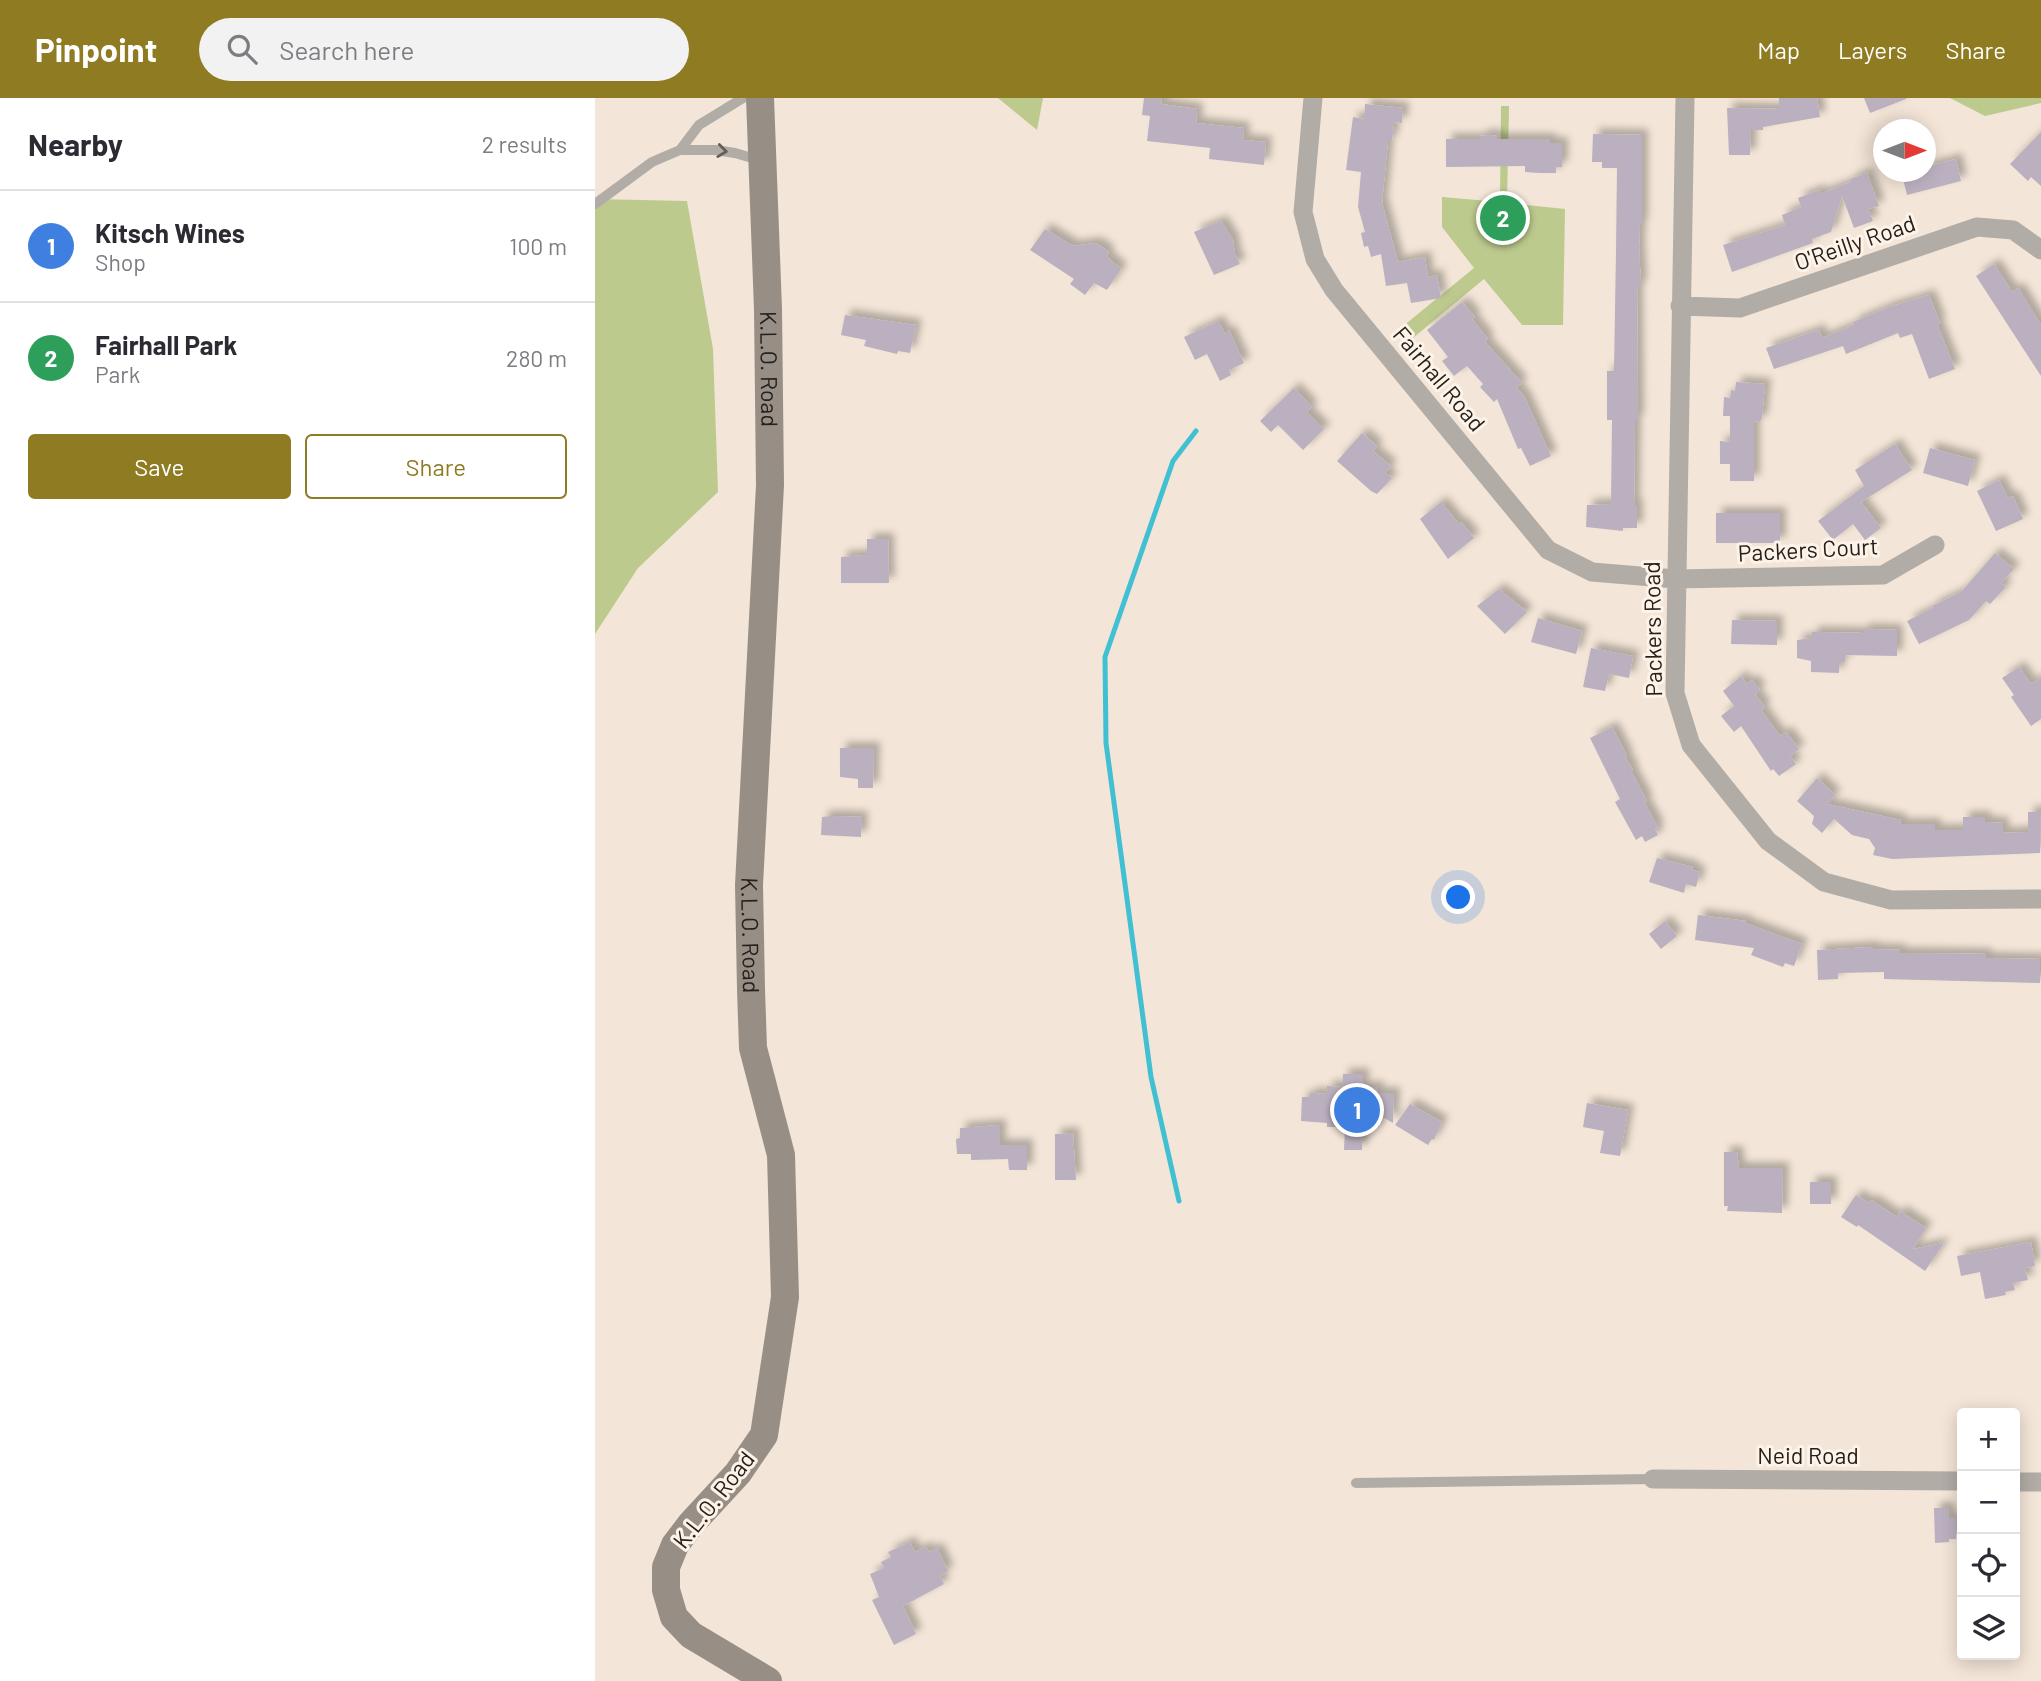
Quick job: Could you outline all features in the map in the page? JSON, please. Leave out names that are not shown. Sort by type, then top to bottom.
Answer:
[{"type":"main road","name":"K.L.O. Road","points":[[760,98],[768,309],[770,485],[749,885],[751,989],[753,1048],[781,1155],[785,1297],[764,1435],[738,1473],[675,1545],[666,1567],[666,1590],[674,1616],[691,1635],[768,1681]]},
{"type":"street","name":"Fairhall Road","points":[[1313,98],[1303,212],[1315,259],[1334,290],[1548,550],[1592,572],[1676,579]]},
{"type":"street","name":"Packers Road","points":[[1685,98],[1675,693],[1691,745],[1768,841],[1824,882],[1891,900],[2041,899]]},
{"type":"street","name":"O'Reilly Road","points":[[1680,306],[1740,308],[1977,227],[2013,230],[2041,250]]},
{"type":"street","name":"Packers Court","points":[[1676,579],[1883,575],[1935,545]]},
{"type":"street","name":"Neid Road","points":[[1654,1479],[1957,1481]]},
{"type":"street","points":[[2020,1482],[2041,1482]]},
{"type":"lane","points":[[680,149],[699,125],[743,98]]},
{"type":"lane","points":[[595,204],[652,162],[680,149],[715,150],[762,161]]},
{"type":"lane","points":[[1356,1483],[1654,1479]]},
{"type":"green space","points":[[998,98],[1043,98],[1037,130]]},
{"type":"green space","points":[[1950,98],[2041,98],[2041,103],[1985,116]]},
{"type":"green space","points":[[1501,106],[1509,106],[1507,203],[1565,209],[1563,325],[1522,325],[1484,279],[1407,343],[1402,327],[1474,268],[1442,227],[1442,197],[1500,202]]},
{"type":"green space","points":[[595,199],[687,201],[713,349],[718,492],[638,568],[595,634]]},
{"type":"building","points":[[1144,98],[1162,98],[1161,104],[1197,109],[1196,123],[1244,128],[1243,140],[1266,142],[1264,165],[1209,159],[1210,148],[1147,141],[1150,116],[1142,115]]},
{"type":"building","points":[[1779,98],[1817,98],[1820,117],[1763,127],[1763,130],[1751,130],[1750,155],[1729,155],[1727,108],[1779,109]]},
{"type":"building","points":[[1864,98],[1906,98],[1906,99],[1870,113]]},
{"type":"building","points":[[1365,104],[1403,108],[1402,123],[1394,122],[1392,140],[1388,140],[1382,203],[1398,262],[1425,257],[1428,277],[1437,275],[1441,298],[1411,303],[1407,283],[1386,286],[1381,254],[1371,257],[1368,246],[1364,247],[1361,233],[1365,232],[1358,207],[1361,172],[1346,170],[1353,117],[1364,119]]},
{"type":"building","points":[[2041,132],[2041,186],[2031,177],[2028,181],[2010,164]]},
{"type":"building","points":[[1593,134],[1642,135],[1642,224],[1639,247],[1641,286],[1638,286],[1637,295],[1638,420],[1635,420],[1634,505],[1637,505],[1637,528],[1623,528],[1623,531],[1586,527],[1587,505],[1611,504],[1612,420],[1607,420],[1607,371],[1614,371],[1617,168],[1602,168],[1602,162],[1592,162]]},
{"type":"building","points":[[1480,136],[1497,136],[1497,139],[1550,139],[1550,143],[1562,143],[1562,167],[1556,167],[1556,173],[1540,173],[1525,172],[1525,166],[1446,167],[1446,139],[1480,139]]},
{"type":"building","points":[[1956,159],[1961,181],[1907,195],[1904,182],[1936,182],[1936,164]]},
{"type":"building","points":[[1867,173],[1879,206],[1868,209],[1873,221],[1854,228],[1842,196],[1831,232],[1812,239],[1813,243],[1732,272],[1723,245],[1785,225],[1782,215],[1801,207],[1798,198],[1819,190],[1820,194]]},
{"type":"building","points":[[1221,221],[1233,240],[1240,264],[1214,275],[1194,232]]},
{"type":"building","points":[[1045,229],[1073,246],[1096,243],[1109,252],[1106,256],[1121,269],[1107,290],[1094,283],[1085,295],[1070,284],[1074,279],[1030,250]]},
{"type":"building","points":[[1994,264],[2012,292],[2018,288],[2041,325],[2041,376],[1976,276]]},
{"type":"building","points":[[1929,295],[1955,369],[1929,379],[1912,334],[1900,338],[1898,333],[1846,354],[1843,346],[1774,369],[1766,348],[1819,330],[1822,338],[1889,307]]},
{"type":"building","points":[[1462,302],[1488,339],[1485,342],[1522,383],[1516,387],[1524,396],[1551,456],[1530,466],[1521,448],[1518,449],[1497,399],[1494,402],[1480,387],[1483,384],[1467,366],[1454,376],[1442,361],[1448,357],[1427,330]]},
{"type":"building","points":[[845,315],[916,325],[910,353],[898,351],[897,354],[864,346],[866,340],[841,335]]},
{"type":"building","points":[[1218,321],[1225,334],[1229,330],[1244,363],[1229,370],[1231,375],[1220,381],[1207,354],[1195,360],[1184,337]]},
{"type":"building","points":[[1736,382],[1765,384],[1762,418],[1760,422],[1754,421],[1754,481],[1730,481],[1730,464],[1720,464],[1720,441],[1730,442],[1730,416],[1723,416],[1724,397],[1730,398],[1731,390],[1735,391]]},
{"type":"building","points":[[1294,388],[1312,407],[1307,412],[1324,429],[1303,450],[1278,425],[1271,432],[1260,421]]},
{"type":"building","points":[[1362,433],[1377,446],[1373,451],[1391,466],[1385,473],[1392,478],[1377,494],[1337,461]]},
{"type":"building","points":[[1895,444],[1912,470],[1861,502],[1881,528],[1865,540],[1853,524],[1833,540],[1818,521],[1864,486],[1855,470]]},
{"type":"building","points":[[1930,448],[1975,460],[1968,486],[1923,473]]},
{"type":"building","points":[[1999,480],[2008,498],[2013,496],[2023,519],[1996,531],[1977,491]]},
{"type":"building","points":[[1441,502],[1474,538],[1448,559],[1420,519]]},
{"type":"building","points":[[1716,513],[1780,513],[1780,543],[1716,543]]},
{"type":"building","points":[[867,539],[888,539],[889,583],[841,583],[841,557],[867,555]]},
{"type":"building","points":[[1995,553],[2014,569],[2001,583],[2006,587],[1990,604],[1986,601],[1969,620],[1919,644],[1907,621],[1961,592]]},
{"type":"building","points":[[1499,589],[1527,612],[1505,634],[1477,606]]},
{"type":"building","points":[[1538,618],[1582,631],[1576,654],[1531,642]]},
{"type":"building","points":[[1732,620],[1777,621],[1777,645],[1731,644]]},
{"type":"building","points":[[1863,629],[1897,630],[1897,656],[1845,655],[1845,662],[1839,662],[1839,673],[1811,672],[1811,661],[1797,658],[1797,640],[1812,638],[1812,632],[1863,633]]},
{"type":"building","points":[[1591,648],[1633,656],[1629,678],[1609,674],[1605,691],[1583,687]]},
{"type":"building","points":[[2019,667],[2031,684],[2041,678],[2041,719],[2031,726],[2011,697],[2014,695],[2002,678]]},
{"type":"building","points":[[1741,676],[1747,684],[1752,680],[1760,690],[1755,694],[1765,707],[1761,710],[1780,736],[1786,732],[1799,749],[1790,756],[1796,764],[1779,776],[1773,769],[1771,771],[1741,726],[1734,732],[1721,716],[1734,706],[1723,691]]},
{"type":"building","points":[[1612,727],[1647,801],[1644,802],[1658,827],[1655,829],[1658,835],[1645,842],[1642,836],[1636,840],[1615,802],[1620,799],[1590,738]]},
{"type":"building","points":[[840,748],[874,748],[873,788],[858,788],[858,779],[840,777]]},
{"type":"building","points":[[1817,778],[1835,795],[1827,804],[1901,820],[1900,824],[1935,824],[1935,830],[1963,830],[1963,817],[1985,817],[1985,822],[2003,823],[2003,833],[2028,832],[2028,812],[2041,812],[2040,853],[1892,859],[1873,855],[1875,848],[1869,839],[1852,835],[1834,819],[1822,833],[1812,824],[1814,816],[1797,801]]},
{"type":"building","points":[[822,817],[862,817],[861,837],[821,835]]},
{"type":"building","points":[[1657,858],[1693,867],[1692,870],[1700,872],[1696,887],[1686,884],[1684,893],[1649,882]]},
{"type":"building","points":[[1698,915],[1746,921],[1745,923],[1802,944],[1794,966],[1785,963],[1783,967],[1751,955],[1754,948],[1695,940]]},
{"type":"building","points":[[1665,921],[1677,936],[1661,949],[1649,934]]},
{"type":"building","points":[[1873,947],[1900,950],[1900,953],[1986,954],[1986,958],[2040,959],[2040,983],[1884,979],[1884,972],[1838,973],[1838,979],[1818,980],[1817,950]]},
{"type":"building","points":[[1343,1074],[1363,1074],[1363,1087],[1378,1087],[1378,1093],[1394,1093],[1393,1123],[1377,1114],[1379,1127],[1362,1127],[1362,1150],[1344,1150],[1345,1127],[1327,1127],[1327,1123],[1301,1121],[1302,1097],[1310,1097],[1310,1093],[1327,1094],[1327,1086],[1342,1087]]},
{"type":"building","points":[[1587,1103],[1628,1110],[1620,1156],[1600,1153],[1604,1131],[1583,1127]]},
{"type":"building","points":[[1410,1104],[1442,1122],[1434,1140],[1428,1145],[1395,1125]]},
{"type":"building","points":[[1000,1125],[1000,1145],[1027,1145],[1027,1170],[1009,1170],[1008,1159],[971,1160],[971,1154],[957,1154],[956,1139],[960,1138],[960,1128]]},
{"type":"building","points":[[1073,1133],[1076,1180],[1055,1180],[1055,1134]]},
{"type":"building","points":[[1724,1152],[1737,1152],[1739,1168],[1783,1168],[1782,1213],[1727,1211],[1728,1206],[1724,1206]]},
{"type":"building","points":[[1810,1182],[1831,1182],[1831,1204],[1810,1204]]},
{"type":"building","points":[[1856,1195],[1869,1203],[1871,1200],[1897,1217],[1900,1211],[1926,1228],[1913,1249],[1944,1243],[1925,1271],[1858,1225],[1857,1227],[1841,1217]]},
{"type":"building","points":[[2031,1242],[2035,1266],[2025,1268],[2028,1280],[2013,1283],[2015,1290],[2005,1292],[2006,1295],[1985,1299],[1980,1272],[1961,1276],[1957,1256]]},
{"type":"building","points":[[1934,1508],[1949,1508],[1949,1518],[1956,1518],[1956,1539],[1935,1543]]},
{"type":"building","points":[[910,1542],[915,1552],[926,1547],[929,1552],[937,1548],[948,1571],[940,1576],[944,1584],[903,1606],[916,1634],[894,1645],[872,1600],[879,1597],[870,1574],[884,1568],[881,1562],[891,1557],[888,1552]]},
{"type":"waterway","points":[[1179,1201],[1151,1077],[1106,743],[1105,657],[1173,461],[1196,431]]},
{"type":"place","name":"Fairhall Park","points":[[1503,218]]},
{"type":"place","name":"Kitsch Wines","points":[[1357,1110]]}]
